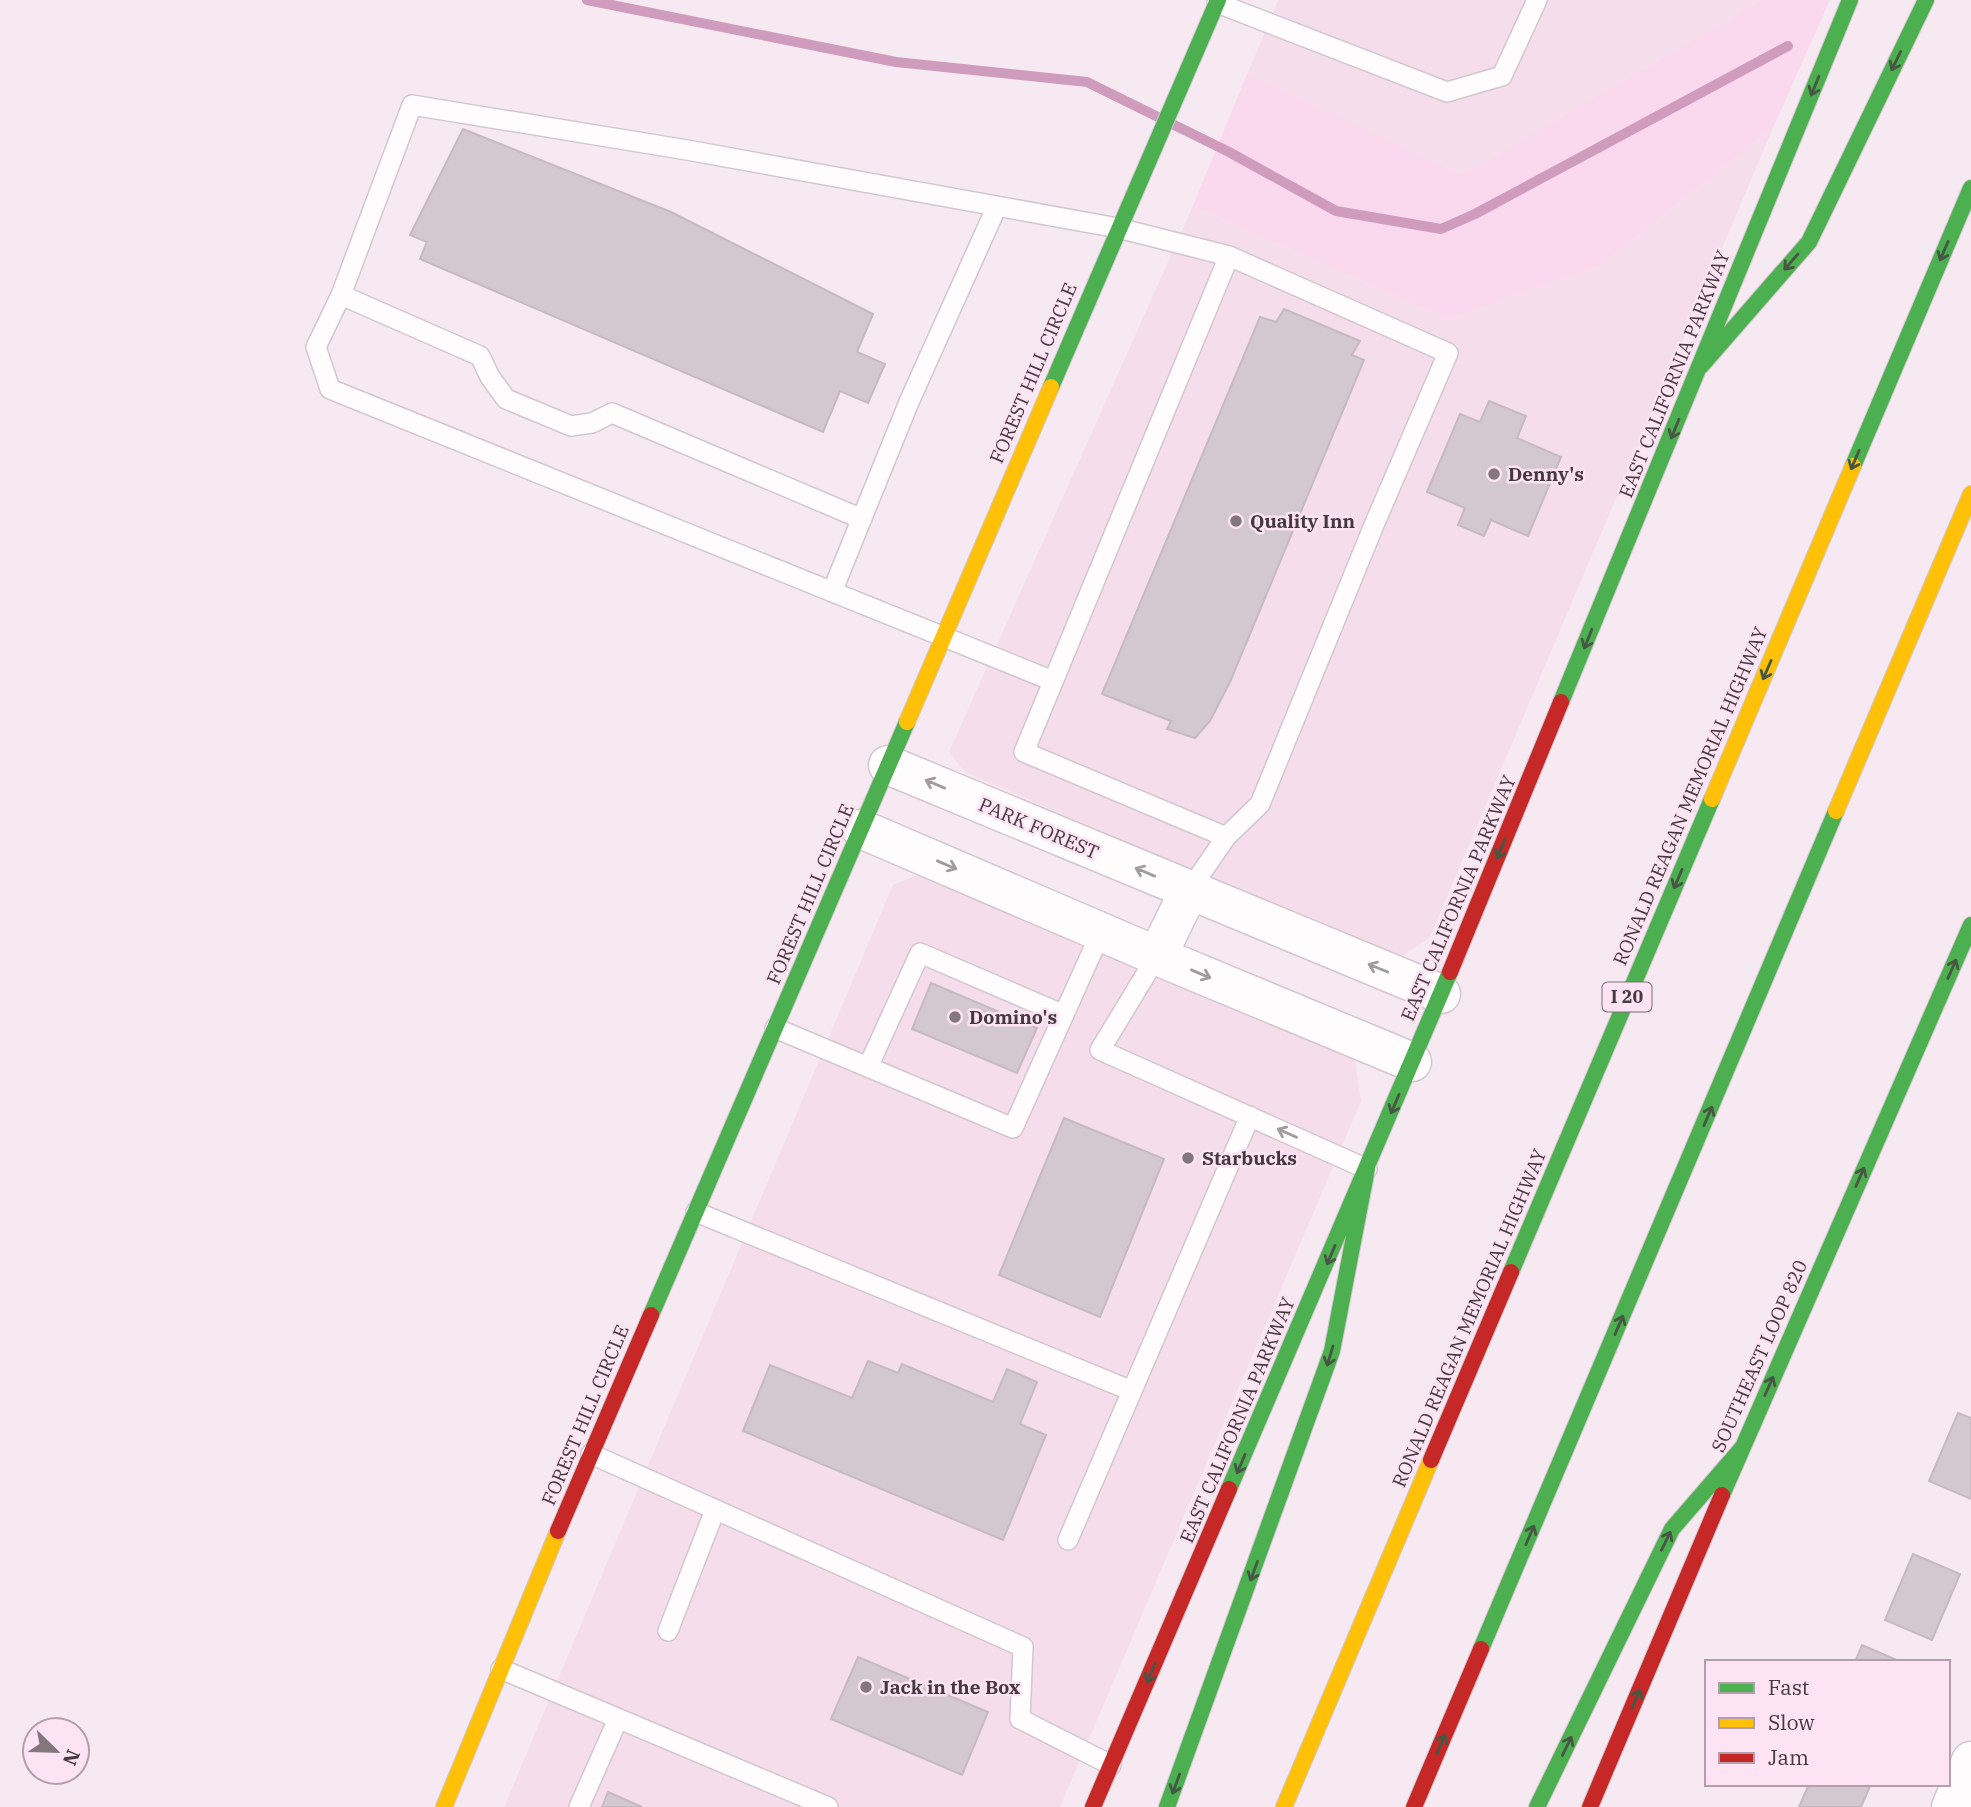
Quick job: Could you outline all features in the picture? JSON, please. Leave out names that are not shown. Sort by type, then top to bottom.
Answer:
[{"type":"main road","name":"EAST CALIFORNIA PARKWAY","points":[[1093,1807],[1441,994],[1850,0]]},
{"type":"main road","points":[[1701,366],[1810,242],[1926,0]]},
{"type":"main road","name":"FOREST HILL CIRCLE","points":[[444,1807],[591,1454],[1118,228],[1218,2]]},
{"type":"main road","name":"RONALD REAGAN MEMORIAL HIGHWAY","points":[[1284,1807],[1971,188]]},
{"type":"main road","points":[[1414,1807],[1971,494]]},
{"type":"main road","name":"SOUTHEAST LOOP 820","points":[[1590,1807],[1742,1448],[1971,925]]},
{"type":"main road","points":[[1167,1807],[1332,1352],[1367,1169]]},
{"type":"main road","points":[[1537,1807],[1672,1529],[1742,1448]]},
{"type":"street","name":"PARK FOREST","points":[[888,765],[1441,994]]},
{"type":"street","points":[[861,829],[1412,1062]]},
{"type":"street","points":[[1157,956],[1189,891]]},
{"type":"lane","points":[[1218,2],[1447,92],[1502,76],[1537,0]]},
{"type":"lane","points":[[1053,681],[330,389],[316,347],[341,295],[412,105],[687,150],[1118,228],[1228,256],[1448,353],[1374,525],[1260,804],[1226,838],[1189,891]]},
{"type":"lane","points":[[832,592],[909,402],[997,206]]},
{"type":"lane","points":[[1226,838],[1024,752],[1228,256]]},
{"type":"lane","points":[[341,295],[480,356],[490,377],[506,399],[571,426],[592,423],[612,413],[862,519]]},
{"type":"lane","points":[[775,1028],[1013,1128],[1101,932]]},
{"type":"lane","points":[[868,1067],[920,953],[1064,1015]]},
{"type":"lane","points":[[1157,956],[1100,1050],[1367,1169]]},
{"type":"lane","points":[[1068,1540],[1250,1116]]},
{"type":"lane","points":[[696,1212],[1132,1391]]},
{"type":"lane","points":[[591,1454],[1023,1647],[1020,1719],[1111,1765]]},
{"type":"lane","points":[[668,1631],[715,1510]]},
{"type":"lane","points":[[501,1669],[828,1807]]},
{"type":"lane","points":[[579,1807],[618,1719]]},
{"type":"shaded area","points":[[1278,0],[1762,0],[1462,175],[1247,75]]},
{"type":"shaded area","points":[[1762,0],[1830,0],[1773,128],[1599,266],[1448,319],[1193,206],[1247,74],[1462,175]]},
{"type":"shaded area","points":[[1773,128],[1430,937],[1399,958],[1375,951],[965,772],[949,752],[1193,206],[1448,319],[1599,266]]},
{"type":"shaded area","points":[[923,873],[1332,1043],[1355,1059],[1361,1101],[1060,1807],[504,1807],[893,885]]},
{"type":"building","points":[[463,129],[671,212],[873,314],[857,352],[885,364],[868,403],[840,391],[823,432],[420,259],[427,242],[410,235]]},
{"type":"building","name":"Quality Inn","points":[[1284,309],[1360,341],[1352,355],[1364,360],[1230,682],[1210,721],[1195,738],[1167,729],[1171,721],[1102,694],[1260,317],[1276,322]]},
{"type":"building","name":"Denny's","points":[[1489,401],[1526,416],[1517,438],[1561,457],[1528,536],[1491,520],[1484,536],[1458,525],[1465,508],[1427,492],[1460,414],[1480,422]]},
{"type":"building","points":[[931,983],[1037,1028],[1017,1073],[912,1029]]},
{"type":"building","points":[[1064,1118],[1164,1159],[1100,1317],[999,1275]]},
{"type":"building","points":[[868,1361],[898,1373],[902,1364],[993,1402],[1007,1369],[1037,1382],[1020,1424],[1046,1435],[1003,1540],[743,1431],[770,1365],[852,1398]]},
{"type":"building","points":[[1958,1413],[1971,1418],[1971,1499],[1929,1481]]},
{"type":"building","points":[[1913,1554],[1960,1574],[1932,1640],[1885,1620]]},
{"type":"building","points":[[1862,1645],[1896,1660],[1856,1660]]},
{"type":"building","points":[[858,1657],[988,1712],[962,1775],[831,1719]]},
{"type":"building","points":[[1808,1786],[1870,1786],[1861,1807],[1799,1807]]},
{"type":"building","points":[[608,1792],[642,1807],[602,1807]]},
{"type":"waterway","points":[[587,0],[896,62],[1087,82],[1229,152],[1336,211],[1441,229],[1475,214],[1788,46]]},
{"type":"traffic: fast","points":[[1051,387],[1218,0]]},
{"type":"traffic: fast","points":[[1561,702],[1850,0]]},
{"type":"traffic: fast","points":[[1701,366],[1809,242],[1926,0]]},
{"type":"traffic: fast","points":[[1853,466],[1971,188]]},
{"type":"traffic: fast","points":[[651,1315],[907,722]]},
{"type":"traffic: fast","points":[[1511,1272],[1712,799]]},
{"type":"traffic: fast","points":[[1481,1649],[1836,811]]},
{"type":"traffic: fast","points":[[1722,1495],[1971,925]]},
{"type":"traffic: fast","points":[[1229,1489],[1450,972]]},
{"type":"traffic: fast","points":[[1167,1807],[1332,1351],[1367,1169]]},
{"type":"traffic: fast","points":[[1537,1807],[1672,1529],[1742,1448]]},
{"type":"traffic: slow","points":[[907,722],[1051,387]]},
{"type":"traffic: slow","points":[[1712,799],[1853,466]]},
{"type":"traffic: slow","points":[[1836,811],[1971,494]]},
{"type":"traffic: slow","points":[[1284,1807],[1431,1460]]},
{"type":"traffic: slow","points":[[444,1807],[558,1531]]},
{"type":"traffic: jam","points":[[1450,972],[1561,702]]},
{"type":"traffic: jam","points":[[1431,1460],[1511,1272]]},
{"type":"traffic: jam","points":[[558,1531],[651,1315]]},
{"type":"traffic: jam","points":[[1093,1807],[1229,1489]]},
{"type":"traffic: jam","points":[[1590,1807],[1722,1495]]},
{"type":"traffic: jam","points":[[1414,1807],[1481,1649]]},
{"type":"place","name":"Denny's","points":[[1494,474]]},
{"type":"place","name":"Quality Inn","points":[[1236,521]]},
{"type":"place","name":"Domino's","points":[[955,1017]]},
{"type":"place","name":"Starbucks","points":[[1188,1158]]},
{"type":"place","name":"Jack in the Box","points":[[866,1687]]}]
